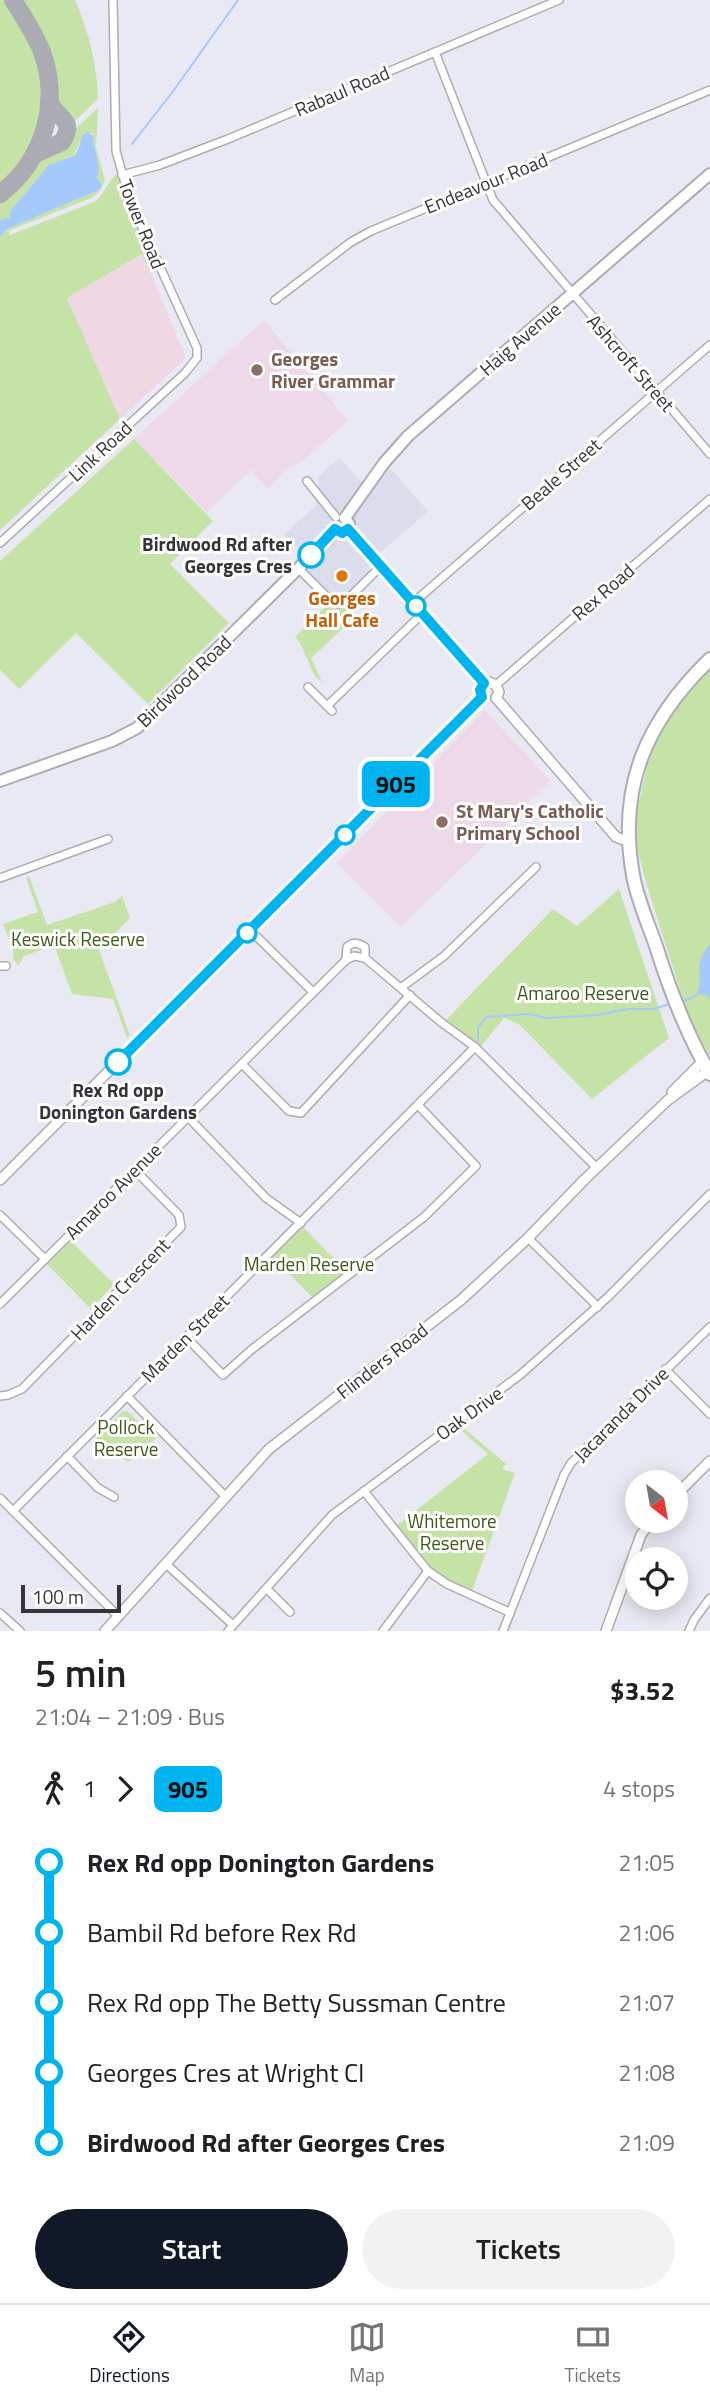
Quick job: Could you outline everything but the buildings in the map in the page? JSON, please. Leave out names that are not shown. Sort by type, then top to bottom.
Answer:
[{"type":"main road","name":"Haig Avenue","points":[[341,523],[403,441],[710,174]]},
{"type":"main road","name":"Birdwood Road","points":[[0,781],[112,741],[137,728],[341,523]]},
{"type":"main road","points":[[707,1069],[674,1003],[633,876],[630,842],[632,789],[645,746],[672,699],[710,659]]},
{"type":"street","name":"Tower Road","points":[[113,0],[116,151],[130,201],[197,348],[197,358]]},
{"type":"street","name":"Rabaul Road","points":[[122,175],[160,165],[228,139],[559,0]]},
{"type":"street","name":"Ashcroft Street","points":[[435,52],[495,204],[710,454]]},
{"type":"street","name":"Endeavour Road","points":[[275,300],[364,234],[710,90]]},
{"type":"street","name":"Beale Street","points":[[413,603],[710,345]]},
{"type":"street","name":"Link Road","points":[[0,543],[186,373],[197,358]]},
{"type":"street","points":[[307,481],[341,523],[484,683]]},
{"type":"street","name":"Rex Road","points":[[496,685],[710,499]]},
{"type":"street","points":[[298,568],[328,598],[338,604],[346,601],[381,566]]},
{"type":"street","points":[[308,687],[329,709],[422,614]]},
{"type":"street","points":[[482,697],[490,700],[496,698],[499,692],[496,685],[484,683]]},
{"type":"street","points":[[482,697],[480,690],[484,683]]},
{"type":"street","points":[[0,1180],[482,697]]},
{"type":"street","points":[[496,698],[615,837],[630,842]]},
{"type":"street","points":[[0,878],[108,839]]},
{"type":"street","points":[[402,987],[444,956],[536,867]]},
{"type":"street","points":[[250,930],[313,992]]},
{"type":"street","name":"Amaroo Avenue","points":[[0,1304],[346,960],[350,943],[358,942],[365,947],[365,958],[475,1047],[597,1168]]},
{"type":"street","points":[[346,960],[354,956],[365,958]]},
{"type":"street","points":[[242,1064],[289,1111],[301,1112],[410,995]]},
{"type":"street","name":"Marden Street","points":[[13,1511],[475,1047]]},
{"type":"street","name":"Flinders Road","points":[[105,1631],[269,1449],[461,1300],[668,1100],[707,1069]]},
{"type":"street","points":[[186,1337],[223,1375],[251,1350],[424,1217],[476,1166],[418,1105]]},
{"type":"street","points":[[187,1116],[265,1198],[300,1223]]},
{"type":"street","name":"Harden Crescent","points":[[0,1396],[22,1389],[181,1227],[179,1215],[134,1169]]},
{"type":"street","name":"Oak Drive","points":[[231,1628],[332,1515],[520,1375],[598,1307],[710,1194]]},
{"type":"street","points":[[0,1214],[45,1259]]},
{"type":"street","points":[[528,1238],[598,1307]]},
{"type":"street","name":"Jacaranda Drive","points":[[503,1631],[571,1463],[710,1327]]},
{"type":"street","points":[[665,1369],[710,1414]]},
{"type":"street","points":[[127,1396],[225,1496]]},
{"type":"street","points":[[67,1456],[98,1488],[114,1497]]},
{"type":"street","points":[[688,1483],[710,1461]]},
{"type":"street","points":[[364,1491],[428,1571],[447,1584],[509,1612]]},
{"type":"street","points":[[0,1497],[118,1616]]},
{"type":"street","points":[[606,1631],[642,1533]]},
{"type":"street","points":[[166,1564],[231,1628]]},
{"type":"street","points":[[383,1631],[428,1571]]},
{"type":"street","points":[[267,1589],[290,1612]]},
{"type":"street","points":[[689,1631],[710,1598]]},
{"type":"street","points":[[0,1613],[20,1631]]},
{"type":"shaded area","points":[[143,254],[186,358],[120,419],[67,298]]},
{"type":"shaded area","name":"Georges River Grammar","points":[[264,320],[348,421],[303,460],[286,470],[268,489],[251,470],[207,512],[134,439]]},
{"type":"shaded area","points":[[339,458],[371,492],[390,468],[428,511],[382,551],[369,567],[369,572],[374,577],[337,611],[327,605],[298,575],[301,552],[284,534],[316,506],[318,477]]},
{"type":"shaded area","name":"St Mary's Catholic Primary School","points":[[485,710],[550,781],[401,927],[337,863]]},
{"type":"green space","points":[[0,0],[5,0],[30,42],[41,74],[42,92],[38,127],[32,143],[13,172],[0,185]]},
{"type":"green space","points":[[21,0],[75,0],[91,49],[98,99],[73,123],[58,106],[52,59],[43,37]]},
{"type":"green space","points":[[98,108],[96,147],[105,181],[99,192],[91,198],[8,231],[10,235],[94,202],[118,173],[127,205],[155,264],[150,272],[142,254],[67,298],[120,419],[0,530],[0,237],[7,229],[99,190],[92,133],[84,133],[74,155],[49,165],[10,211],[10,217],[0,220],[0,202],[25,181],[42,155],[66,146],[73,131]]},
{"type":"green space","points":[[134,439],[213,521],[170,564],[229,623],[148,704],[76,633],[19,689],[0,670],[0,561]]},
{"type":"green space","points":[[327,605],[337,611],[346,605],[356,616],[311,658],[322,682],[315,676],[295,637],[306,626],[311,630],[321,620],[317,615]]},
{"type":"green space","points":[[710,669],[710,1056],[689,1018],[647,886],[636,845],[635,819],[653,741],[679,698]]},
{"type":"green space","name":"Keswick Reserve","points":[[29,876],[47,925],[115,902],[122,896],[130,918],[99,950],[130,1035],[127,1038],[113,999],[72,994],[54,945],[24,956],[18,966],[13,958],[13,950],[3,924],[38,912],[26,877]]},
{"type":"green space","name":"Amaroo Reserve","points":[[619,889],[669,1038],[592,1099],[520,1025],[504,1018],[481,1046],[446,1020],[553,909],[577,926]]},
{"type":"green space","name":"Marden Reserve","points":[[303,1227],[346,1271],[312,1297],[272,1256]]},
{"type":"green space","points":[[71,1241],[114,1284],[91,1309],[47,1264]]},
{"type":"green space","name":"Pollock Reserve","points":[[127,1411],[156,1438],[129,1462],[94,1441],[122,1412]]},
{"type":"green space","name":"Whitemore Reserve","points":[[459,1424],[506,1464],[502,1469],[515,1473],[472,1591],[438,1573],[395,1527],[488,1454],[456,1426]]},
{"type":"water","points":[[88,132],[93,136],[99,170],[97,178],[102,185],[99,190],[7,229],[0,237],[0,220],[10,217],[10,211],[49,165],[75,155],[82,135]]},
{"type":"water","points":[[710,944],[710,1000],[707,995],[697,994],[701,958]]},
{"type":"waterway","points":[[132,144],[238,0]]},
{"type":"waterway","points":[[683,1001],[697,995]]},
{"type":"waterway","points":[[478,1041],[478,1028],[486,1017],[528,1014],[547,1018],[597,1015],[628,1009],[653,1009],[670,1004]]},
{"type":"taxiway","points":[[0,194],[15,181],[37,148],[44,130],[50,91],[42,52],[13,0]]},
{"type":"taxiway","points":[[35,154],[62,142],[66,134],[64,120],[49,101]]},
{"type":"bus line","name":"905","points":[[118,1062],[482,697],[480,690],[484,683],[348,529],[342,533],[335,529],[311,555]]},
{"type":"place","name":"Georges River Grammar","points":[[257,370]]},
{"type":"place","name":"Birdwood Rd after Georges Cres","points":[[311,555]]},
{"type":"place","name":"Georges Hall Cafe","points":[[342,576]]},
{"type":"place","name":"St Mary's Catholic Primary School","points":[[442,822]]},
{"type":"place","name":"Rex Rd opp Donington Gardens","points":[[118,1062]]}]
